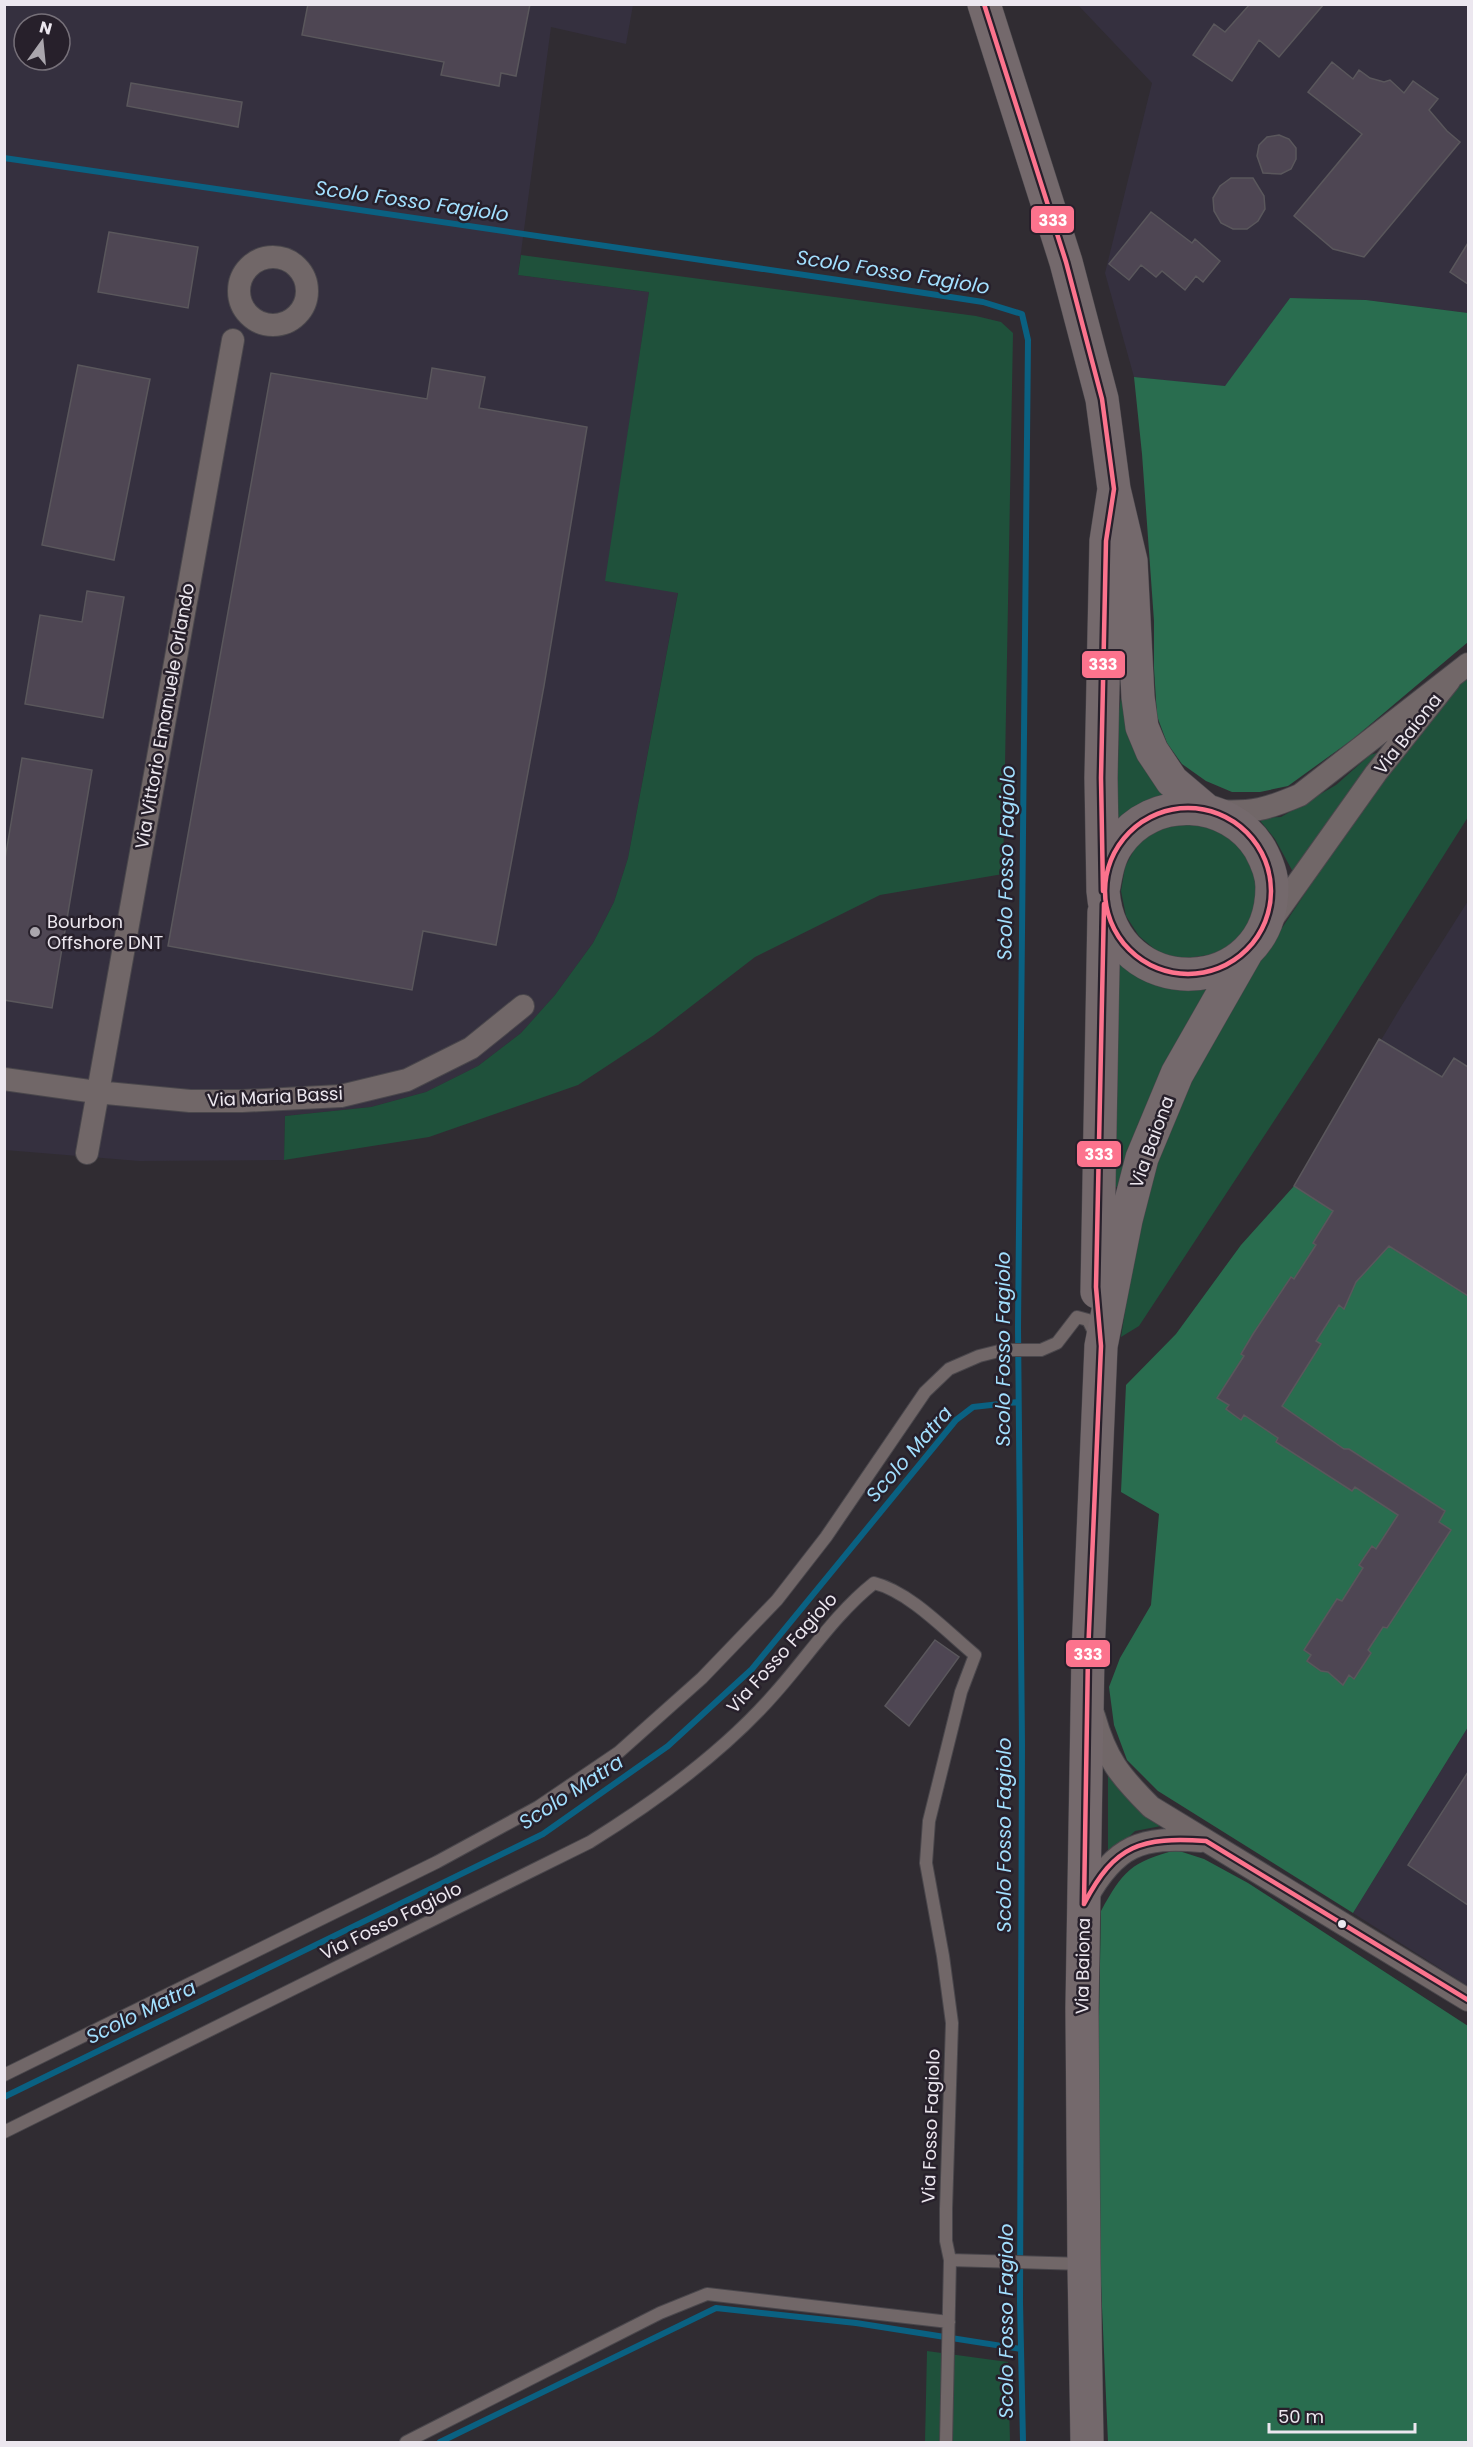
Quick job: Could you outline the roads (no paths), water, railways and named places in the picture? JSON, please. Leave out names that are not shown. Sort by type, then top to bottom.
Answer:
[{"type":"main road","points":[[984,4],[1066,262],[1102,399],[1114,489],[1131,561],[1138,697],[1142,727],[1152,751],[1172,781],[1209,810],[1235,822],[1253,838],[1266,860],[1272,885],[1270,910],[1254,943],[1227,966],[1205,974],[1182,976],[1160,971],[1140,961],[1123,945],[1111,926],[1104,898],[1101,778],[1106,541],[1114,489]]},
{"type":"main road","points":[[1104,898],[1107,867],[1118,844],[1135,826],[1156,813],[1180,808],[1209,810]]},
{"type":"main road","name":"Via Baiona","points":[[1087,2442],[1068,2264],[1084,1904],[1087,1695],[1101,1346],[1096,1287],[1104,898]]},
{"type":"main road","name":"Via Baiona","points":[[1101,1346],[1126,1220],[1142,1158],[1177,1074],[1254,943]]},
{"type":"street","name":"Via Vittorio Emanuele Orlando","points":[[87,1154],[96,1092],[233,340],[232,330],[241,279],[255,262],[265,258],[276,258],[296,266],[306,285],[303,307],[287,322],[277,325],[256,320]]},
{"type":"street","points":[[233,340],[244,328],[256,320],[243,307],[239,290]]},
{"type":"street","name":"Via Baiona","points":[[1209,810],[1245,812],[1268,809],[1300,795],[1468,664]]},
{"type":"street","name":"Via Baiona","points":[[1254,943],[1377,773],[1449,681]]},
{"type":"street","name":"Via Maria Bassi","points":[[4,1079],[96,1092],[190,1101],[341,1096],[407,1080],[471,1048],[523,1006]]},
{"type":"street","points":[[1087,1695],[1100,1740],[1122,1779],[1151,1807],[1468,2000]]},
{"type":"street","points":[[1084,1904],[1100,1875],[1123,1853],[1146,1841],[1168,1838],[1206,1841]]},
{"type":"lane","points":[[4,2075],[437,1862],[538,1807],[619,1752],[702,1678],[777,1600],[826,1537],[925,1392],[949,1368],[979,1356],[1004,1350],[1041,1350],[1058,1344],[1077,1317],[1088,1320],[1101,1346]]},
{"type":"lane","name":"Via Fosso Fagiolo","points":[[4,2132],[590,1842],[631,1817],[709,1757],[774,1694],[857,1596],[874,1583],[888,1587],[919,1607],[975,1654],[961,1692],[929,1821],[926,1863],[943,1956],[952,2023],[946,2230],[950,2260],[946,2442]]},
{"type":"lane","points":[[950,2260],[1068,2264]]},
{"type":"lane","points":[[406,2442],[660,2313],[707,2294],[949,2325]]},
{"type":"waterway","name":"Scolo Fosso Fagiolo","points":[[4,158],[983,302],[1022,314],[1028,340],[1018,1327],[1022,1745],[1020,2302],[1023,2442]]},
{"type":"waterway","name":"Scolo Matra","points":[[4,2097],[543,1834],[668,1746],[752,1669],[956,1420],[973,1407],[1018,1402]]},
{"type":"waterway","points":[[440,2442],[716,2308],[856,2323],[1021,2349]]},
{"type":"place","name":"Bourbon Offshore DNT","points":[[35,932]]}]
